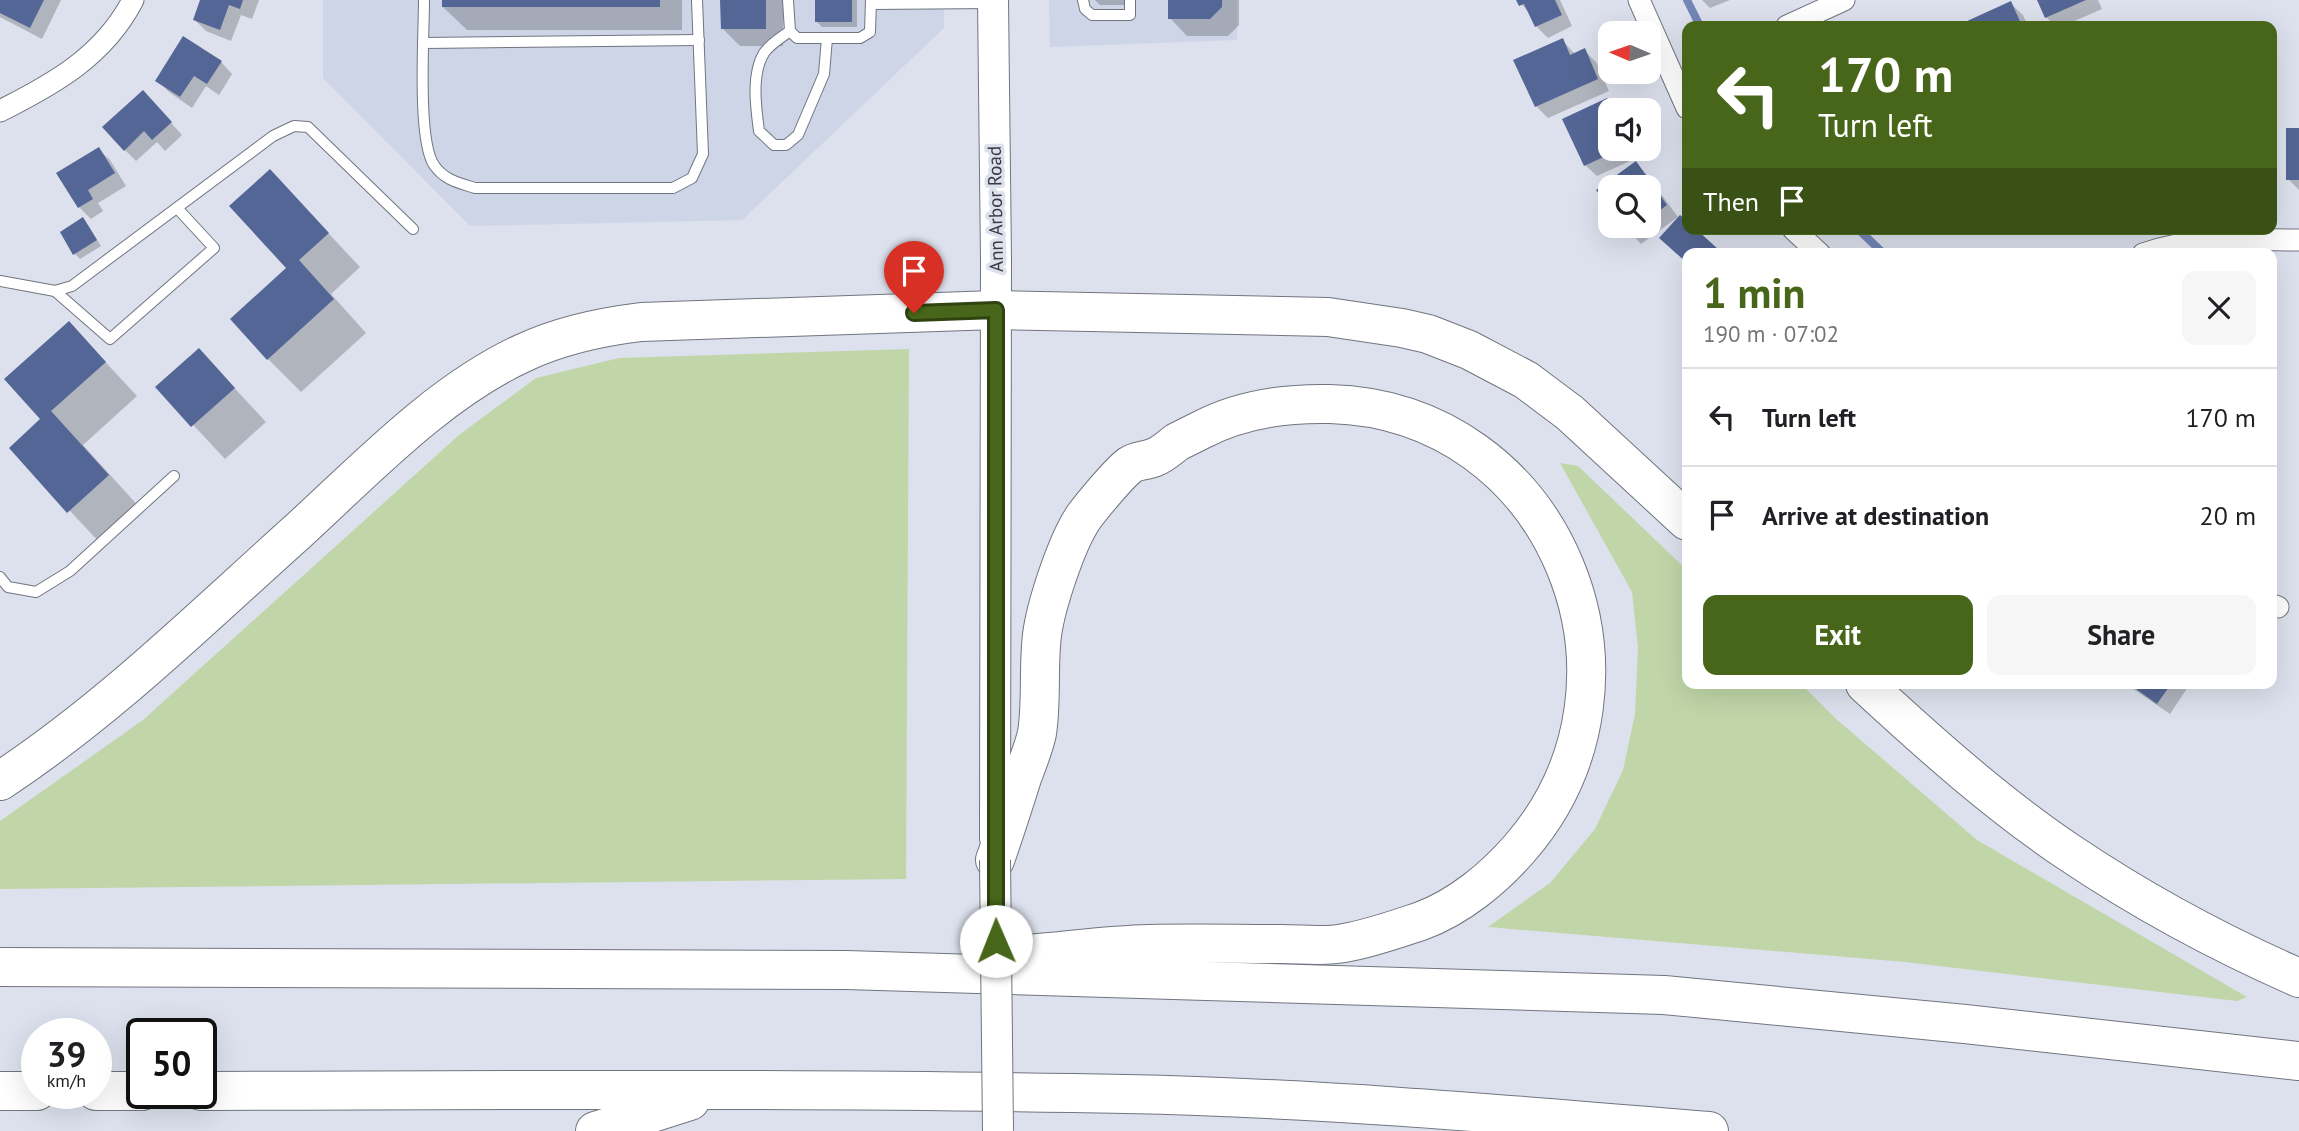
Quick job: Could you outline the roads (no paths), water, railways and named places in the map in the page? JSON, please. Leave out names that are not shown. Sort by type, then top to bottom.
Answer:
[{"type":"highway","points":[[0,781],[39,755],[126,686],[414,426],[478,378],[522,353],[580,332],[641,322],[996,310],[1328,317],[1365,321],[1428,334],[1469,349],[1526,380],[1570,413],[1682,516]]},
{"type":"highway","points":[[846,970],[1145,944],[1342,944],[1424,920],[1457,902],[1507,863],[1537,828],[1556,798],[1573,753],[1582,716],[1587,668],[1584,629],[1573,585],[1552,536],[1526,499],[1495,467],[1454,438],[1417,421],[1349,404],[1303,403],[1248,411],[1215,422],[1155,457],[1131,463],[1082,519],[1055,581],[1042,634],[1036,735],[995,860]]},
{"type":"highway","points":[[1871,689],[1989,793],[2069,853],[2208,936],[2299,978]]},
{"type":"highway","points":[[0,967],[846,970],[1664,995],[1965,1024],[2299,1061]]},
{"type":"highway","points":[[217,1091],[727,1090],[1129,1094],[1413,1107],[1709,1131]]},
{"type":"highway","points":[[596,1131],[727,1090]]},
{"type":"highway","points":[[0,1091],[21,1091]]},
{"type":"main road","name":"Ann Arbor Road","points":[[993,2],[996,310],[995,860],[999,1131]]},
{"type":"street","points":[[0,111],[51,85],[84,62],[120,22],[133,0]]},
{"type":"street","points":[[1639,0],[1680,75]]},
{"type":"street","points":[[1798,21],[1844,0]]},
{"type":"street","points":[[1799,235],[1814,248]]},
{"type":"street","points":[[2162,248],[2181,242],[2211,240],[2299,240]]},
{"type":"lane","points":[[424,0],[423,131],[433,165],[451,181],[475,188],[673,188],[692,178],[703,154],[697,0]]},
{"type":"lane","points":[[788,0],[790,31],[797,38],[860,38],[870,32],[871,2],[993,2]]},
{"type":"lane","points":[[1083,0],[1085,9],[1091,15],[1130,15],[1130,0]]},
{"type":"lane","points":[[790,31],[765,50],[758,64],[755,107],[759,131],[774,145],[786,145],[798,135],[824,74],[827,38]]},
{"type":"lane","points":[[424,43],[699,40]]},
{"type":"lane","points":[[0,281],[55,291],[72,286],[273,136],[294,126],[308,128],[413,229]]},
{"type":"lane","points":[[55,291],[110,339],[214,248],[178,209]]},
{"type":"lane","points":[[0,577],[8,587],[36,592],[70,571],[174,476]]},
{"type":"waterway","points":[[1687,0],[1698,21]]},
{"type":"waterway","points":[[1864,235],[1878,248]]}]
